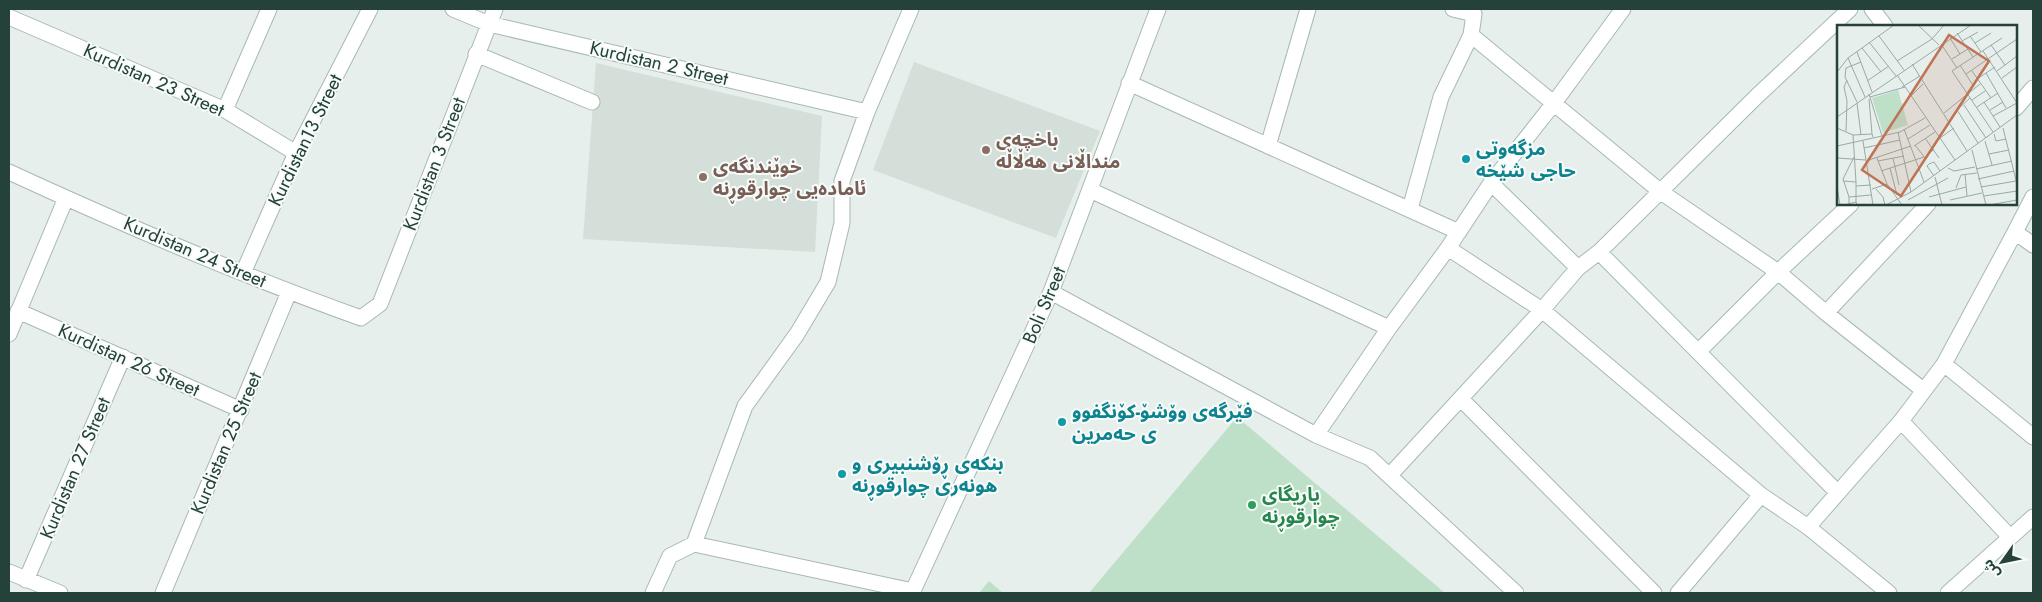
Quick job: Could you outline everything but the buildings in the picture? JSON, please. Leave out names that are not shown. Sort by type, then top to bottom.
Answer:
[{"type":"street","points":[[225,110],[269,9]]},
{"type":"street","name":"Kurdistan13 Street","points":[[244,273],[296,152],[370,9]]},
{"type":"street","name":"Kurdistan 2 Street","points":[[453,9],[489,24],[867,112]]},
{"type":"street","name":"Kurdistan 3 Street","points":[[380,304],[495,9]]},
{"type":"street","points":[[694,544],[745,406],[797,334],[828,282],[842,223],[842,181],[867,112],[911,9]]},
{"type":"street","name":"Boli Street","points":[[913,592],[1051,292],[1158,9]]},
{"type":"street","points":[[1268,146],[1308,9]]},
{"type":"street","points":[[1410,209],[1441,97],[1471,35],[1475,11],[1453,9]]},
{"type":"street","points":[[1316,435],[1389,328],[1448,248],[1491,183],[1554,103],[1623,9]]},
{"type":"street","points":[[1390,475],[1542,310],[1578,268],[1599,252],[1757,96],[1850,9]]},
{"type":"street","points":[[1872,9],[1884,25]]},
{"type":"street","name":"Kurdistan 23 Street","points":[[9,17],[225,110],[296,152]]},
{"type":"street","points":[[1471,35],[1661,192],[1778,272],[1826,314],[1923,390]]},
{"type":"street","points":[[476,54],[592,102]]},
{"type":"street","points":[[1129,83],[1459,232]]},
{"type":"street","points":[[2017,107],[2033,88]]},
{"type":"street","name":"Kurdistan 24 Street","points":[[9,172],[289,292],[361,318],[380,304]]},
{"type":"street","points":[[1491,183],[1578,268]]},
{"type":"street","points":[[1090,190],[1389,328]]},
{"type":"street","points":[[1808,527],[1901,421],[1944,364],[2033,197]]},
{"type":"street","points":[[9,334],[66,198]]},
{"type":"street","points":[[1698,352],[1778,272],[1850,205]]},
{"type":"street","points":[[1826,314],[1927,205]]},
{"type":"street","points":[[2016,232],[2033,245]]},
{"type":"street","points":[[1448,248],[1542,310],[1760,495],[1808,527],[1889,593]]},
{"type":"street","points":[[1599,252],[1837,492]]},
{"type":"street","name":"Kurdistan 25 Street","points":[[163,593],[289,292]]},
{"type":"street","points":[[1051,292],[1316,435],[1370,458],[1516,593]]},
{"type":"street","name":"Kurdistan 26 Street","points":[[18,311],[241,410]]},
{"type":"street","name":"Kurdistan 27 Street","points":[[26,580],[123,357]]},
{"type":"street","points":[[1944,364],[2033,437]]},
{"type":"street","points":[[1461,399],[1654,593]]},
{"type":"street","points":[[1901,421],[2010,537]]},
{"type":"street","points":[[1678,593],[1760,495]]},
{"type":"street","points":[[1948,593],[2010,537],[2032,524]]},
{"type":"street","points":[[653,593],[670,556],[694,544],[913,592]]},
{"type":"street","points":[[9,572],[60,593]]},
{"type":"shaded area","name":"باخچەی منداڵانی هەڵاڵە","points":[[914,62],[1100,131],[1056,238],[873,170]]},
{"type":"shaded area","name":"خوێندنگەی ئامادەیی چوارقوڕنە","points":[[596,63],[822,116],[815,252],[583,239]]},
{"type":"green space","name":"یاریگای چوارقوڕنە","points":[[1237,417],[1445,593],[1089,593]]},
{"type":"green space","points":[[989,581],[1003,593],[979,593]]},
{"type":"place","name":"باخچەی منداڵانی هەڵاڵە","points":[[986,150]]},
{"type":"place","name":"مزگەوتی حاجی شێخە","points":[[1466,159]]},
{"type":"place","name":"خوێندنگەی ئامادەیی چوارقوڕنە","points":[[703,177]]},
{"type":"place","name":"فێرگەی وۆشۆ-کۆنگفوو ی حەمرین","points":[[1062,422]]},
{"type":"place","name":"بنکەی ڕۆشنبیری و هونەری چوارقوڕنە","points":[[842,474]]},
{"type":"place","name":"یاریگای چوارقوڕنە","points":[[1252,505]]}]
